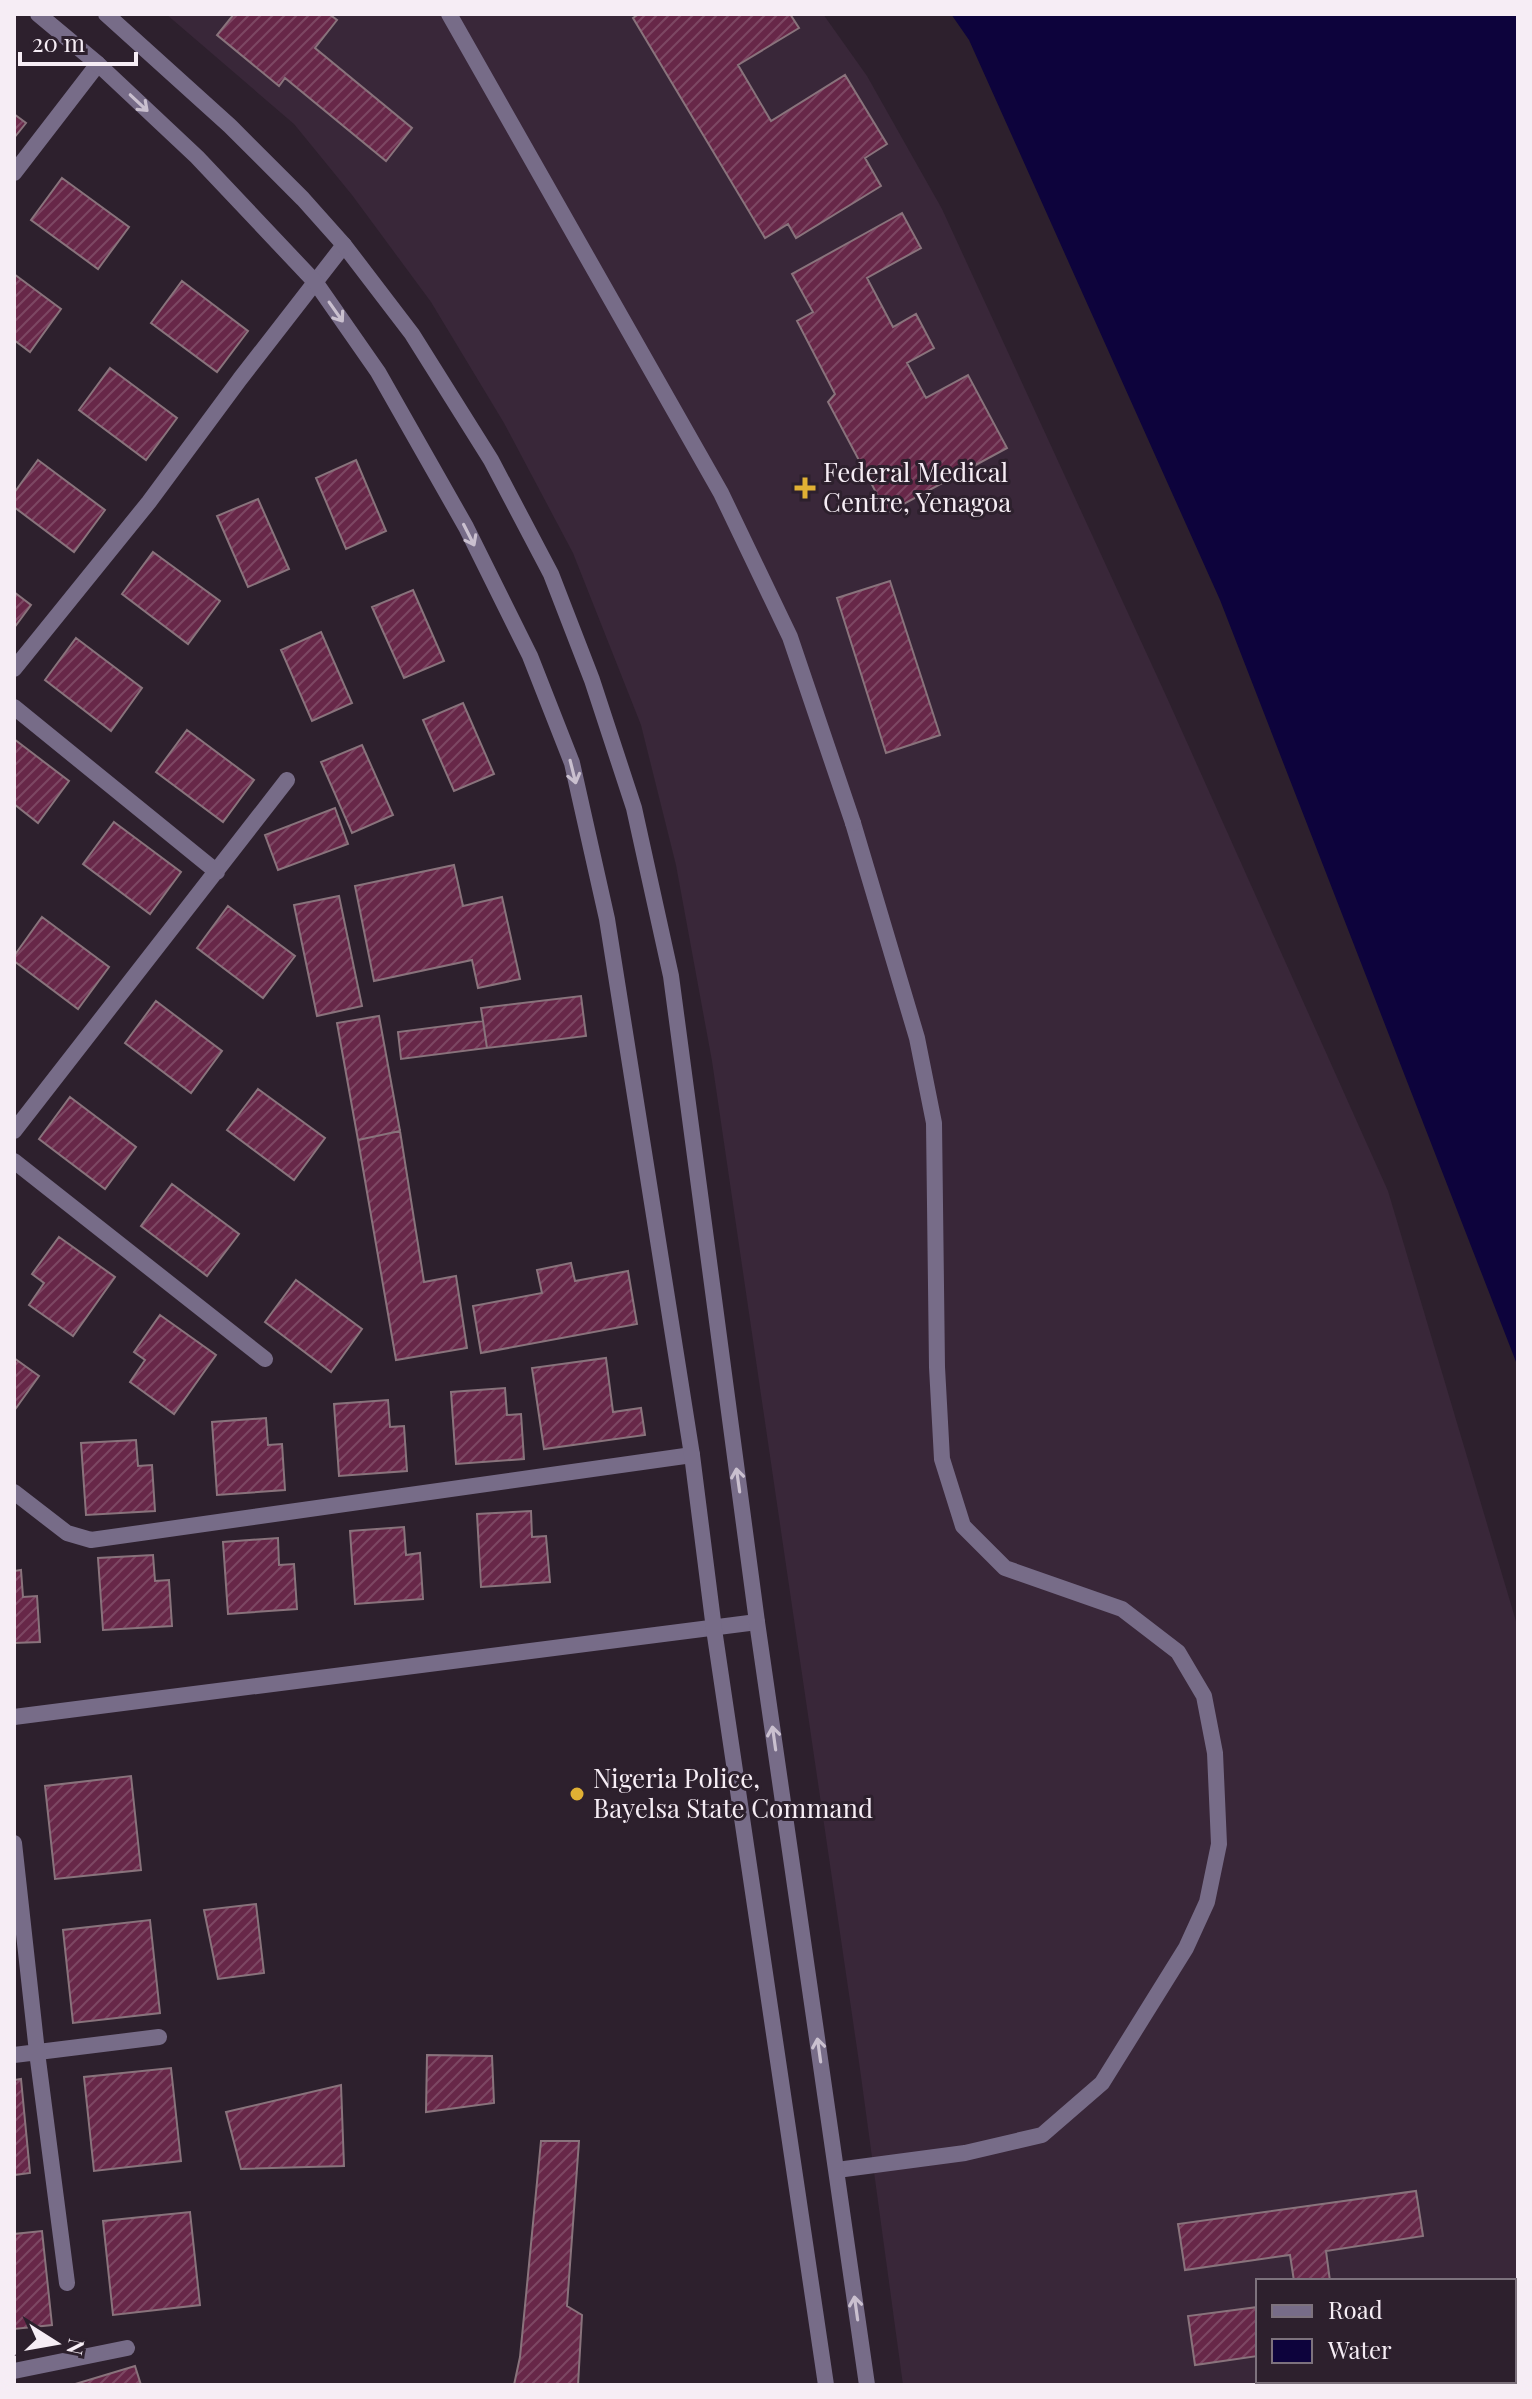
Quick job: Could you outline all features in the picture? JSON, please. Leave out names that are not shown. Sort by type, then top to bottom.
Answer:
[{"type":"street","points":[[38,14],[98,64],[197,157],[316,283],[378,372],[466,527],[530,656],[572,763],[607,919],[692,1455],[714,1629],[826,2385]]},
{"type":"street","points":[[106,14],[230,126],[344,245],[420,346],[491,460],[551,574],[592,680],[634,808],[671,976],[757,1622],[867,2385]]},
{"type":"street","points":[[449,14],[721,493],[790,637],[853,823],[917,1038],[934,1123],[937,1367],[942,1459],[963,1526],[1005,1568],[1122,1609],[1178,1652],[1204,1696],[1215,1753],[1219,1844],[1207,1902],[1186,1948],[1102,2083],[1042,2135],[965,2153],[837,2170]]},
{"type":"street","points":[[14,173],[98,64]]},
{"type":"street","points":[[14,669],[149,502],[344,245]]},
{"type":"street","points":[[14,707],[217,872]]},
{"type":"street","points":[[14,1131],[287,780]]},
{"type":"street","points":[[14,1161],[265,1359]]},
{"type":"street","points":[[14,1492],[67,1533],[91,1540],[692,1455]]},
{"type":"street","points":[[14,1717],[757,1622]]},
{"type":"street","points":[[14,1843],[67,2283]]},
{"type":"street","points":[[14,2055],[159,2037]]},
{"type":"street","points":[[14,2371],[127,2348]]},
{"type":"shaded area","points":[[166,14],[823,14],[867,76],[942,209],[1168,700],[1388,1191],[1518,1628],[1518,2385],[903,2385],[860,2069],[712,1061],[676,865],[641,725],[573,553],[504,423],[431,302],[352,195],[294,124]]},
{"type":"water","points":[[951,14],[1518,14],[1518,1367],[1220,600],[969,40]]},
{"type":"building","points":[[234,14],[329,14],[337,20],[315,48],[412,128],[386,161],[285,78],[279,86],[217,35]]},
{"type":"building","points":[[639,14],[790,14],[799,28],[738,65],[771,121],[845,75],[887,144],[865,158],[881,186],[796,238],[788,224],[765,238],[633,18]]},
{"type":"building","points":[[14,114],[26,123],[14,138]]},
{"type":"building","points":[[62,178],[129,227],[98,269],[31,220]]},
{"type":"building","points":[[902,213],[921,248],[867,278],[893,327],[916,314],[934,348],[907,363],[926,398],[968,375],[1007,448],[887,513],[828,402],[835,394],[797,321],[813,312],[792,274]]},
{"type":"building","points":[[14,274],[61,309],[30,352],[14,340]]},
{"type":"building","points":[[182,281],[248,331],[217,372],[151,323]]},
{"type":"building","points":[[110,368],[177,418],[146,460],[79,410]]},
{"type":"building","points":[[38,460],[105,510],[74,552],[14,507],[14,493]]},
{"type":"building","points":[[356,460],[386,531],[346,549],[316,478]]},
{"type":"building","points":[[258,499],[289,569],[248,587],[217,516]]},
{"type":"building","points":[[153,552],[220,601],[188,644],[122,594]]},
{"type":"building","points":[[890,581],[940,735],[886,753],[837,598]]},
{"type":"building","points":[[413,590],[444,661],[404,678],[372,607]]},
{"type":"building","points":[[14,592],[31,605],[14,628]]},
{"type":"building","points":[[321,632],[352,703],[312,721],[281,650]]},
{"type":"building","points":[[76,638],[142,688],[111,731],[45,680]]},
{"type":"building","points":[[463,703],[494,774],[454,791],[423,720]]},
{"type":"building","points":[[187,730],[254,780],[223,822],[156,772]]},
{"type":"building","points":[[14,739],[69,781],[38,823],[14,804]]},
{"type":"building","points":[[362,745],[393,815],[352,833],[321,762]]},
{"type":"building","points":[[335,808],[348,844],[278,870],[265,835]]},
{"type":"building","points":[[114,822],[181,872],[150,914],[83,864]]},
{"type":"building","points":[[454,865],[463,906],[502,897],[520,979],[478,988],[472,960],[374,981],[355,886]]},
{"type":"building","points":[[339,896],[362,1006],[317,1016],[294,905]]},
{"type":"building","points":[[228,906],[295,956],[263,998],[197,948]]},
{"type":"building","points":[[42,917],[109,967],[78,1009],[14,961],[14,956]]},
{"type":"building","points":[[581,996],[586,1036],[487,1048],[481,1008]]},
{"type":"building","points":[[156,1001],[222,1051],[191,1093],[125,1043]]},
{"type":"building","points":[[379,1016],[400,1131],[358,1140],[337,1023]]},
{"type":"building","points":[[483,1021],[487,1048],[401,1059],[398,1032]]},
{"type":"building","points":[[258,1089],[325,1138],[294,1180],[227,1130]]},
{"type":"building","points":[[70,1097],[136,1147],[105,1189],[39,1139]]},
{"type":"building","points":[[400,1131],[424,1282],[456,1276],[467,1348],[396,1360],[358,1140]]},
{"type":"building","points":[[172,1184],[239,1234],[207,1276],[141,1226]]},
{"type":"building","points":[[59,1237],[115,1277],[73,1336],[29,1305],[44,1283],[32,1274]]},
{"type":"building","points":[[571,1263],[575,1281],[628,1271],[637,1324],[481,1353],[473,1306],[542,1293],[537,1270]]},
{"type":"building","points":[[296,1280],[362,1329],[331,1372],[265,1322]]},
{"type":"building","points":[[160,1315],[216,1355],[174,1414],[130,1382],[145,1360],[134,1352]]},
{"type":"building","points":[[14,1358],[39,1376],[14,1411]]},
{"type":"building","points":[[606,1358],[613,1412],[641,1408],[645,1435],[544,1449],[532,1368]]},
{"type":"building","points":[[505,1388],[507,1415],[521,1414],[524,1459],[456,1464],[451,1392]]},
{"type":"building","points":[[388,1400],[390,1427],[404,1426],[407,1471],[339,1476],[334,1404]]},
{"type":"building","points":[[266,1418],[268,1445],[282,1444],[285,1490],[217,1495],[212,1422]]},
{"type":"building","points":[[136,1440],[138,1466],[152,1465],[155,1511],[86,1515],[81,1443]]},
{"type":"building","points":[[531,1511],[532,1537],[546,1536],[550,1582],[481,1587],[477,1514]]},
{"type":"building","points":[[404,1527],[406,1555],[420,1553],[423,1599],[355,1604],[350,1531]]},
{"type":"building","points":[[278,1538],[279,1565],[294,1564],[297,1609],[228,1614],[223,1542]]},
{"type":"building","points":[[153,1555],[155,1581],[169,1580],[172,1626],[103,1630],[98,1558]]},
{"type":"building","points":[[21,1570],[23,1597],[37,1596],[40,1642],[14,1643],[14,1571]]},
{"type":"building","points":[[131,1776],[141,1870],[55,1879],[45,1786]]},
{"type":"building","points":[[256,1904],[264,1973],[218,1979],[204,1910]]},
{"type":"building","points":[[150,1920],[160,2013],[73,2023],[63,1930]]},
{"type":"building","points":[[427,2055],[492,2056],[494,2103],[426,2112]]},
{"type":"building","points":[[171,2068],[181,2161],[94,2171],[84,2077]]},
{"type":"building","points":[[21,2079],[30,2173],[14,2175],[14,2080]]},
{"type":"building","points":[[341,2085],[344,2166],[241,2169],[226,2112]]},
{"type":"building","points":[[541,2141],[579,2141],[567,2306],[582,2315],[578,2385],[514,2385],[520,2357]]},
{"type":"building","points":[[1416,2191],[1423,2236],[1326,2251],[1330,2279],[1294,2279],[1290,2255],[1185,2270],[1178,2224]]},
{"type":"building","points":[[190,2212],[200,2305],[113,2315],[103,2221]]},
{"type":"building","points":[[42,2231],[52,2325],[14,2329],[14,2234]]},
{"type":"building","points":[[1256,2307],[1256,2356],[1195,2365],[1188,2316]]},
{"type":"building","points":[[135,2366],[141,2385],[72,2385]]},
{"type":"building","points":[[1396,2383],[1440,2383],[1440,2385],[1381,2385]]},
{"type":"place","name":"Federal Medical Centre, Yenagoa","points":[[805,488]]},
{"type":"place","name":"Nigeria Police, Bayelsa State Command","points":[[577,1794]]}]
